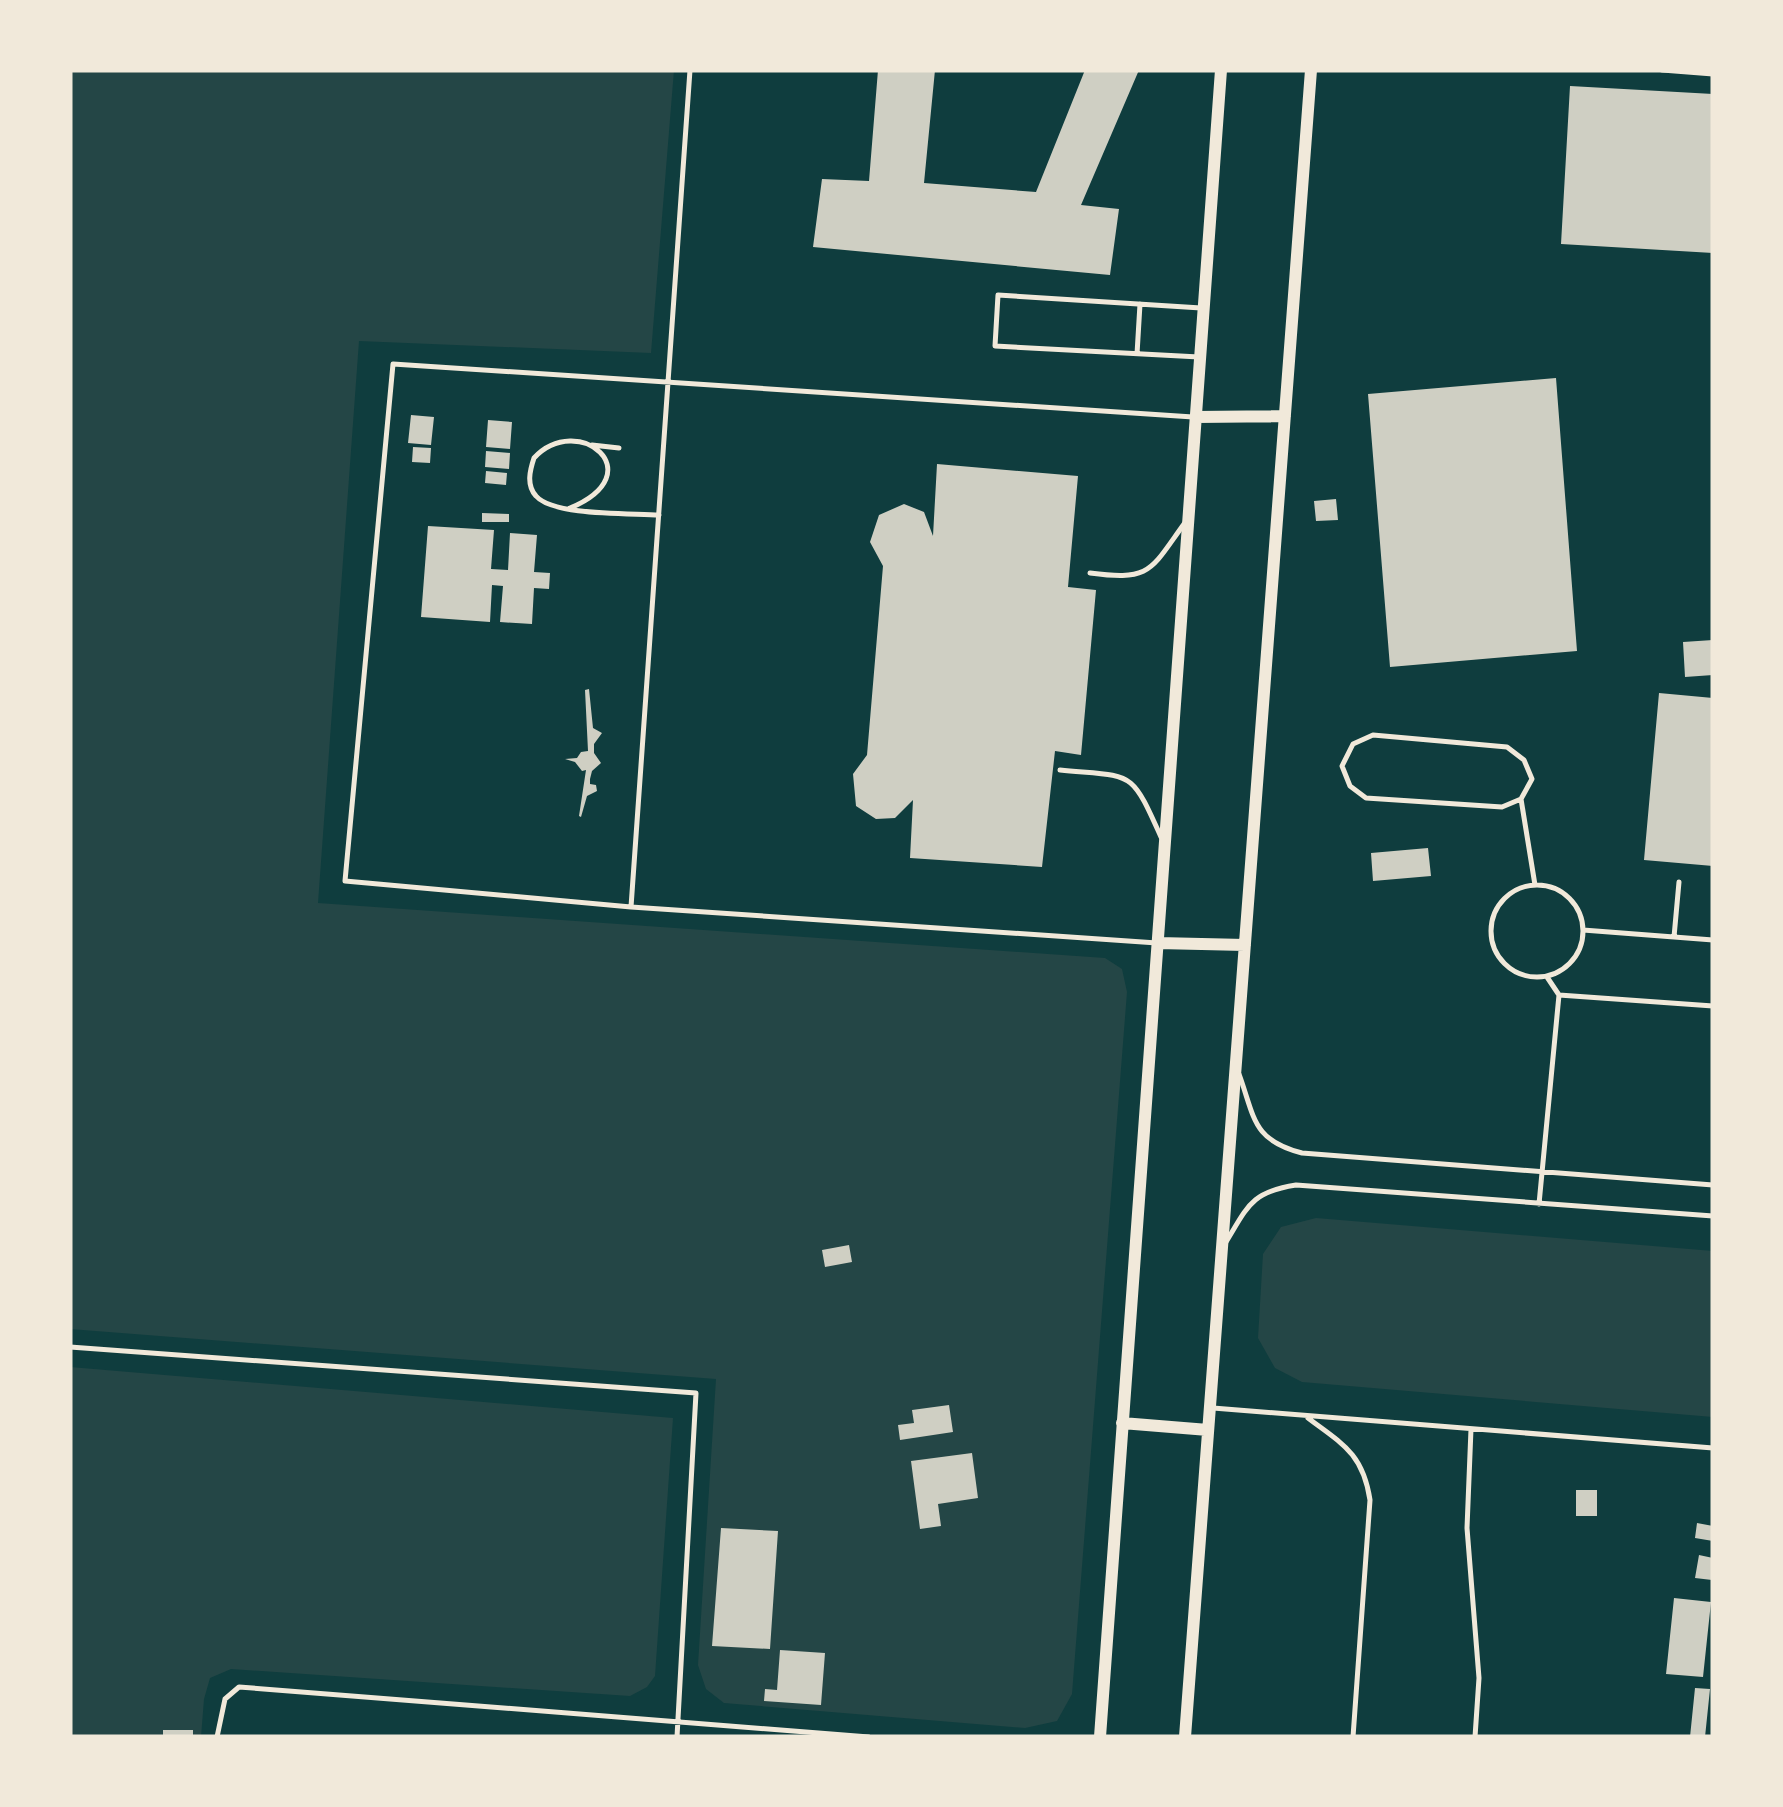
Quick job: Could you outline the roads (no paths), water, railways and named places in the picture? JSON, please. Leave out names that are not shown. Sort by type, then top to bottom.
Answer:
[{"type":"street","points":[[1100,1737],[1221,70]]},
{"type":"street","points":[[1185,1737],[1311,70]]},
{"type":"street","points":[[1196,417],[1285,416]]},
{"type":"street","points":[[1158,943],[1245,945]]},
{"type":"street","points":[[1122,1423],[1208,1430]]},
{"type":"lane","points":[[631,907],[690,70]]},
{"type":"lane","points":[[1666,70],[1713,74]]},
{"type":"lane","points":[[1200,358],[994,346],[998,295],[1204,308]]},
{"type":"lane","points":[[1137,354],[1140,304]]},
{"type":"lane","points":[[1158,943],[631,907],[346,881],[394,364],[1196,417]]},
{"type":"lane","points":[[619,448],[581,442],[553,444],[534,458],[529,478],[536,495],[554,507],[659,515]]},
{"type":"lane","points":[[570,508],[595,497],[603,488],[607,465],[600,451],[591,445]]},
{"type":"lane","points":[[1090,573],[1138,576],[1155,564],[1189,517]]},
{"type":"lane","points":[[1521,799],[1502,807],[1366,798],[1350,786],[1342,766],[1353,744],[1373,735],[1507,747],[1524,760],[1532,779],[1521,799],[1535,885]]},
{"type":"lane","points":[[1060,770],[1124,776],[1140,790],[1165,845]]},
{"type":"lane","points":[[1674,937],[1679,882]]},
{"type":"lane","points":[[1535,885],[1550,886],[1574,902],[1584,930],[1574,960],[1562,971],[1531,978],[1502,964],[1490,934],[1498,906],[1520,888],[1535,885]]},
{"type":"lane","points":[[1584,930],[1713,940]]},
{"type":"lane","points":[[1538,1204],[1559,995],[1547,977]]},
{"type":"lane","points":[[1559,995],[1713,1006]]},
{"type":"lane","points":[[1236,1067],[1260,1132],[1277,1147],[1302,1154],[1713,1185]]},
{"type":"lane","points":[[1222,1248],[1250,1204],[1270,1189],[1296,1186],[1713,1216]]},
{"type":"lane","points":[[70,1347],[696,1393],[677,1737]]},
{"type":"lane","points":[[1211,1408],[1713,1448]]},
{"type":"lane","points":[[1306,1416],[1350,1450],[1366,1472],[1370,1500],[1353,1737]]},
{"type":"lane","points":[[1470,1429],[1467,1528],[1479,1678],[1474,1737]]},
{"type":"lane","points":[[217,1737],[225,1699],[239,1688],[868,1737]]}]
